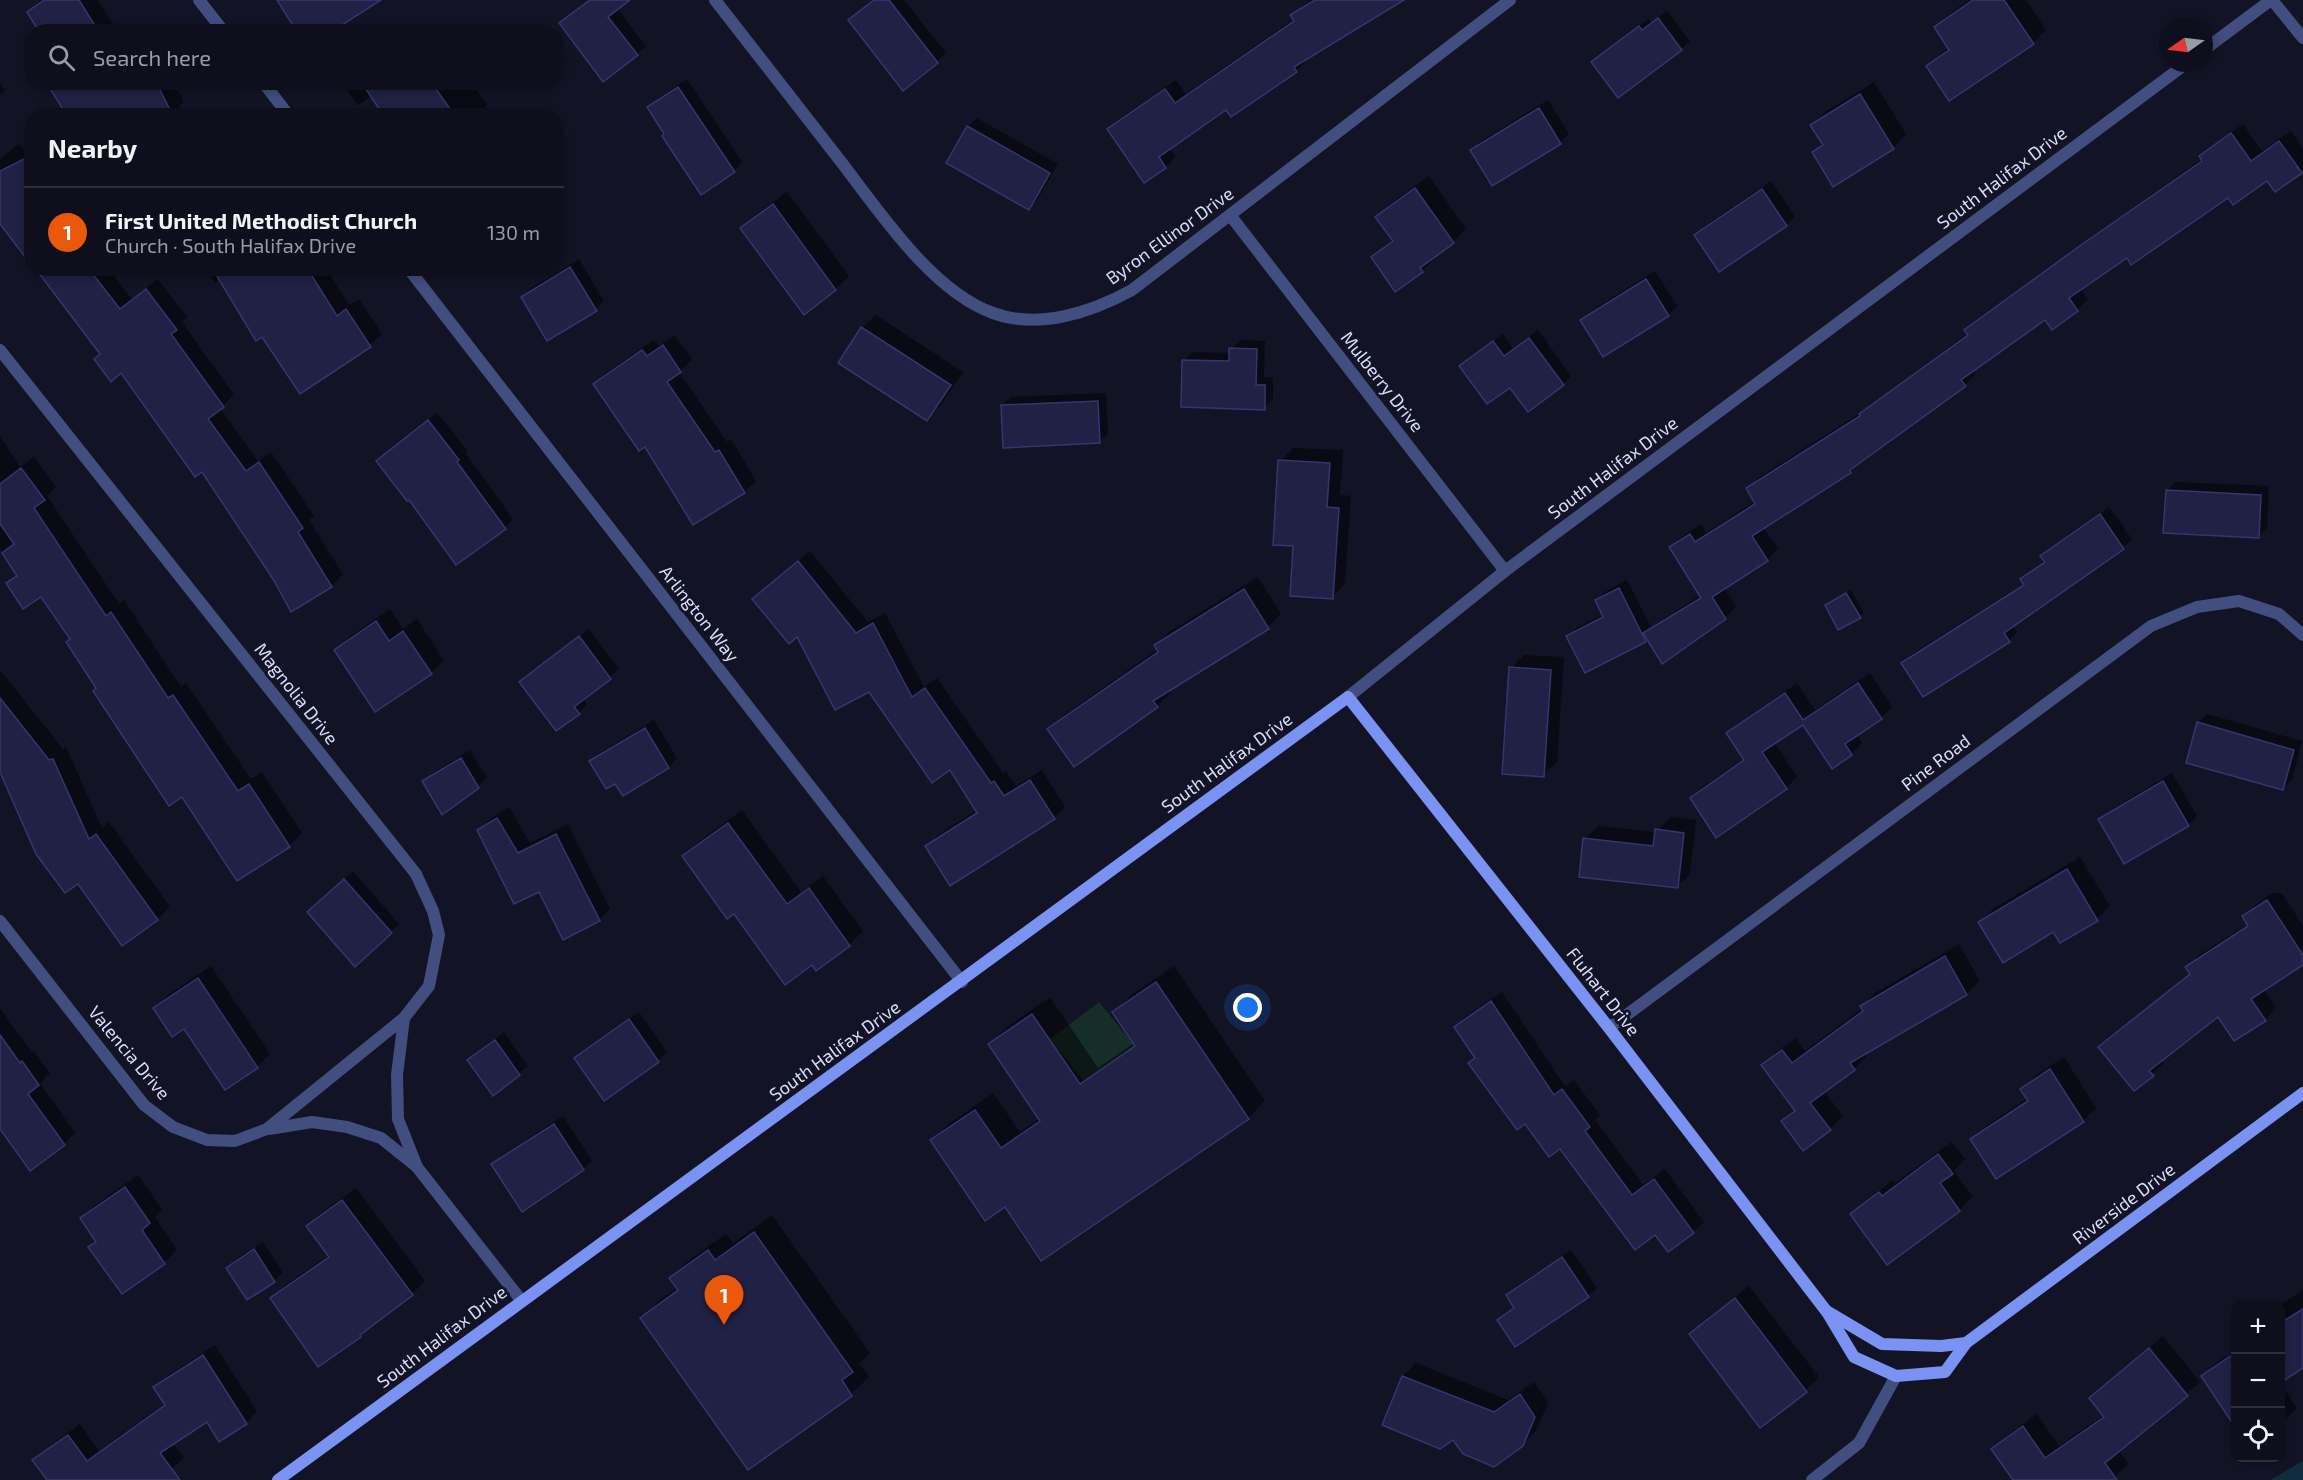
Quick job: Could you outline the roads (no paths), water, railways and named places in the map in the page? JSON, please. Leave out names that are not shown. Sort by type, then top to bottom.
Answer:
[{"type":"street","points":[[199,0],[218,24]]},
{"type":"street","name":"Byron Ellinor Drive","points":[[715,0],[910,250],[956,293],[994,314],[1032,321],[1071,315],[1102,306],[1132,290],[1510,0]]},
{"type":"street","points":[[2213,43],[2272,0],[2303,38]]},
{"type":"street","name":"South Halifax Drive","points":[[279,1480],[522,1300],[962,982],[1348,697],[1505,571],[2175,72]]},
{"type":"street","points":[[269,90],[283,108]]},
{"type":"street","name":"Mulberry Drive","points":[[1230,215],[1505,571]]},
{"type":"street","name":"Arlington Way","points":[[414,276],[962,982]]},
{"type":"street","name":"Magnolia Drive","points":[[0,350],[416,874],[433,910],[439,935],[429,986],[404,1018],[342,1069]]},
{"type":"street","name":"Pine Road","points":[[1609,1028],[2151,626],[2197,607],[2239,601],[2279,614],[2303,635]]},
{"type":"street","name":"Fluhart Drive","points":[[1348,697],[1609,1028],[1827,1312],[1854,1357],[1896,1376]]},
{"type":"street","name":"Valencia Drive","points":[[0,921],[144,1105],[173,1127],[207,1140],[235,1141],[267,1129],[312,1122],[347,1127],[381,1138],[417,1167],[522,1300]]},
{"type":"street","name":"Valencia Drive","points":[[404,1018],[397,1075],[398,1119],[417,1167]]},
{"type":"street","name":"Valencia Drive","points":[[267,1129],[342,1069]]},
{"type":"street","name":"Riverside Drive","points":[[1896,1376],[1945,1372],[1966,1343],[2303,1093]]},
{"type":"street","name":"Fluhart Drive","points":[[1827,1312],[1882,1344],[1941,1346],[1966,1343]]},
{"type":"street","points":[[1812,1480],[1859,1443],[1896,1376]]},
{"type":"water","points":[[2303,1461],[2303,1480],[2270,1480]]},
{"type":"place","name":"First United Methodist Church","points":[[724,1325]]}]
